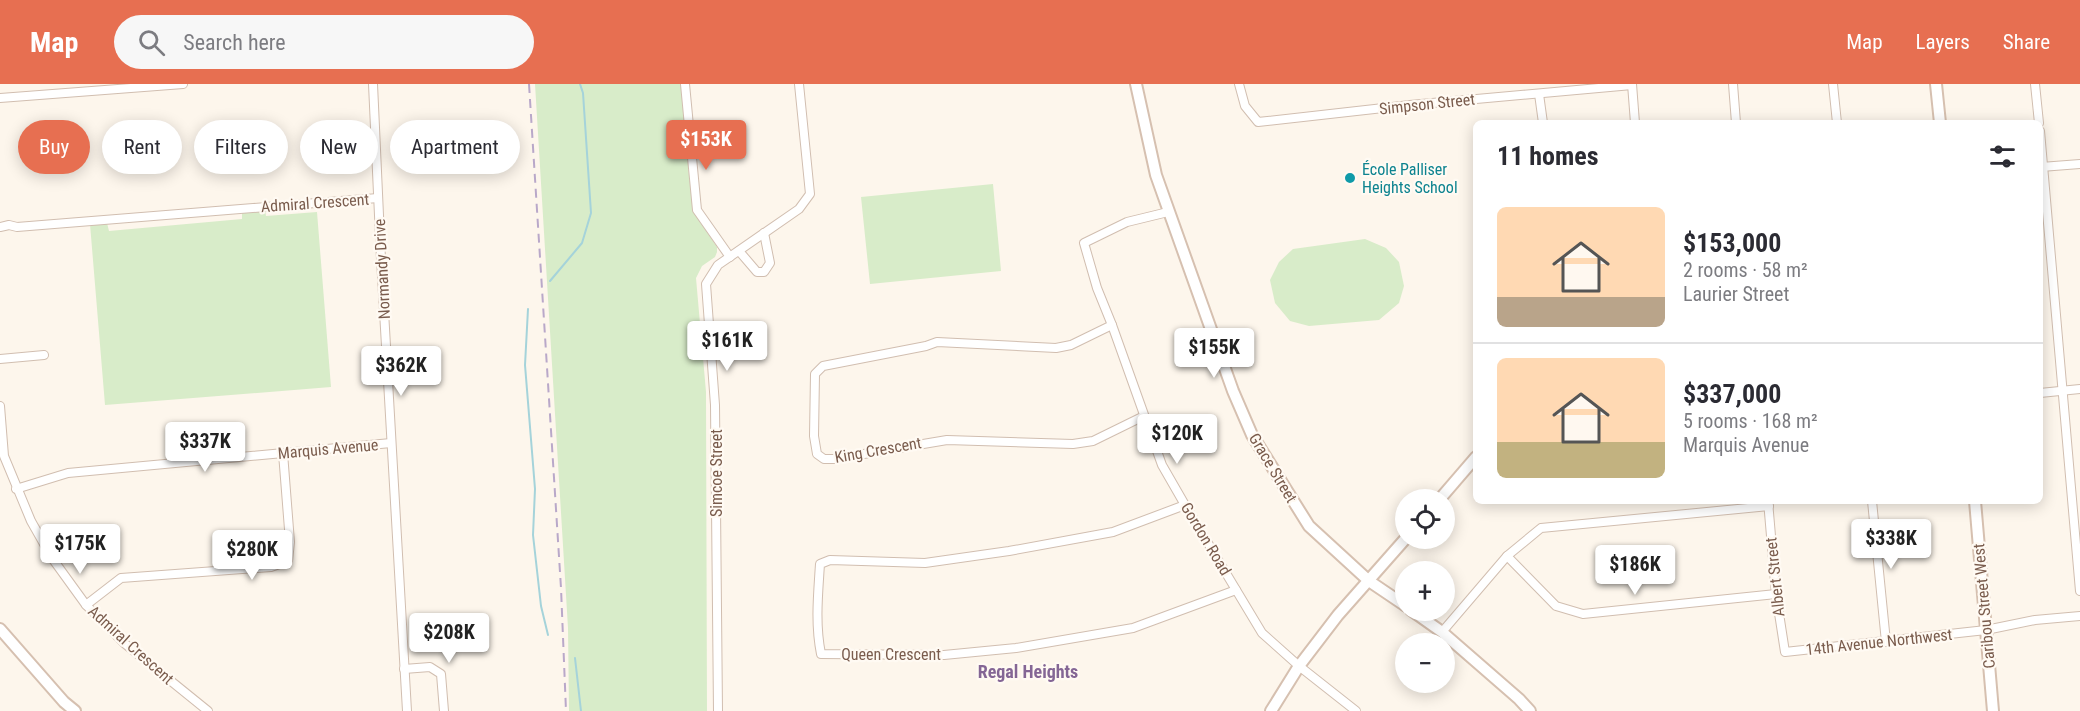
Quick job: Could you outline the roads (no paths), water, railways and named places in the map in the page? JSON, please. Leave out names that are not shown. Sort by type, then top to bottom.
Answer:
[{"type":"street","points":[[0,98],[183,84]]},
{"type":"street","name":"Normandy Drive","points":[[373,84],[407,711]]},
{"type":"street","points":[[685,84],[697,210],[730,257]]},
{"type":"street","name":"Simcoe Street","points":[[718,711],[715,405],[706,284],[718,265],[799,209],[810,194],[799,84]]},
{"type":"street","name":"Grace Street","points":[[1136,84],[1156,175],[1168,212],[1233,391],[1252,435],[1309,526],[1369,581],[1395,599]]},
{"type":"street","name":"Simpson Street","points":[[1239,84],[1245,106],[1258,122],[1632,84]]},
{"type":"street","points":[[1632,84],[1635,120]]},
{"type":"street","points":[[1733,84],[1736,120]]},
{"type":"street","points":[[1833,84],[1837,120]]},
{"type":"street","points":[[1936,84],[1940,120]]},
{"type":"street","points":[[2035,84],[2039,120]]},
{"type":"street","points":[[1539,94],[1543,120]]},
{"type":"street","points":[[2043,167],[2080,164]]},
{"type":"street","points":[[2043,178],[2080,591]]},
{"type":"street","name":"Admiral Crescent","points":[[0,226],[17,227],[378,198]]},
{"type":"street","name":"Gordon Road","points":[[1168,212],[1127,222],[1084,243],[1097,288],[1162,465],[1262,633],[1356,711]]},
{"type":"street","points":[[739,251],[757,272],[764,272],[770,264],[764,233]]},
{"type":"street","name":"King Crescent","points":[[1112,326],[1064,347],[937,342],[823,366],[815,374],[814,436],[817,454],[824,459],[834,459],[947,440],[1073,444],[1093,441],[1144,416]]},
{"type":"street","points":[[0,359],[44,355]]},
{"type":"street","points":[[2043,393],[2080,390]]},
{"type":"street","name":"Admiral Crescent","points":[[0,406],[4,456],[31,521],[52,558],[86,605],[124,643],[208,711]]},
{"type":"street","name":"Marquis Avenue","points":[[16,489],[68,473],[391,443]]},
{"type":"street","points":[[86,605],[122,578],[272,567],[288,561],[290,542],[283,453]]},
{"type":"street","points":[[1448,489],[1473,460]]},
{"type":"street","points":[[1442,632],[1507,556],[1541,528],[1768,504]]},
{"type":"street","name":"Albert Street","points":[[1768,504],[1776,594],[1785,652]]},
{"type":"street","points":[[1872,504],[1886,642]]},
{"type":"street","name":"Caribou Street West","points":[[1975,504],[1993,711]]},
{"type":"street","name":"Queen Crescent","points":[[1185,505],[1113,532],[1009,551],[925,562],[830,560],[820,564],[816,609],[817,638],[821,654],[944,655],[1016,648],[1133,628],[1236,590]]},
{"type":"street","points":[[1271,711],[1299,666],[1338,615],[1397,549]]},
{"type":"street","points":[[1507,556],[1556,606],[1583,614],[1776,594]]},
{"type":"street","name":"14th Avenue Northwest","points":[[1785,652],[1986,630],[2035,620],[2080,616]]},
{"type":"street","points":[[1427,621],[1520,699],[1530,711]]},
{"type":"street","points":[[0,628],[64,702],[75,711]]},
{"type":"street","points":[[404,669],[430,667],[441,674],[444,711]]},
{"type":"waterway","points":[[550,281],[582,243],[591,213],[583,93],[580,84]]},
{"type":"waterway","points":[[528,309],[525,365],[535,489],[533,535],[541,606],[548,635]]},
{"type":"waterway","points":[[575,658],[581,711]]},
{"type":"railway","points":[[529,84],[561,588],[566,711]]},
{"type":"place","name":"École Palliser Heights School","points":[[1350,178]]},
{"type":"district","name":"Regal Heights","points":[[1028,671]]}]
